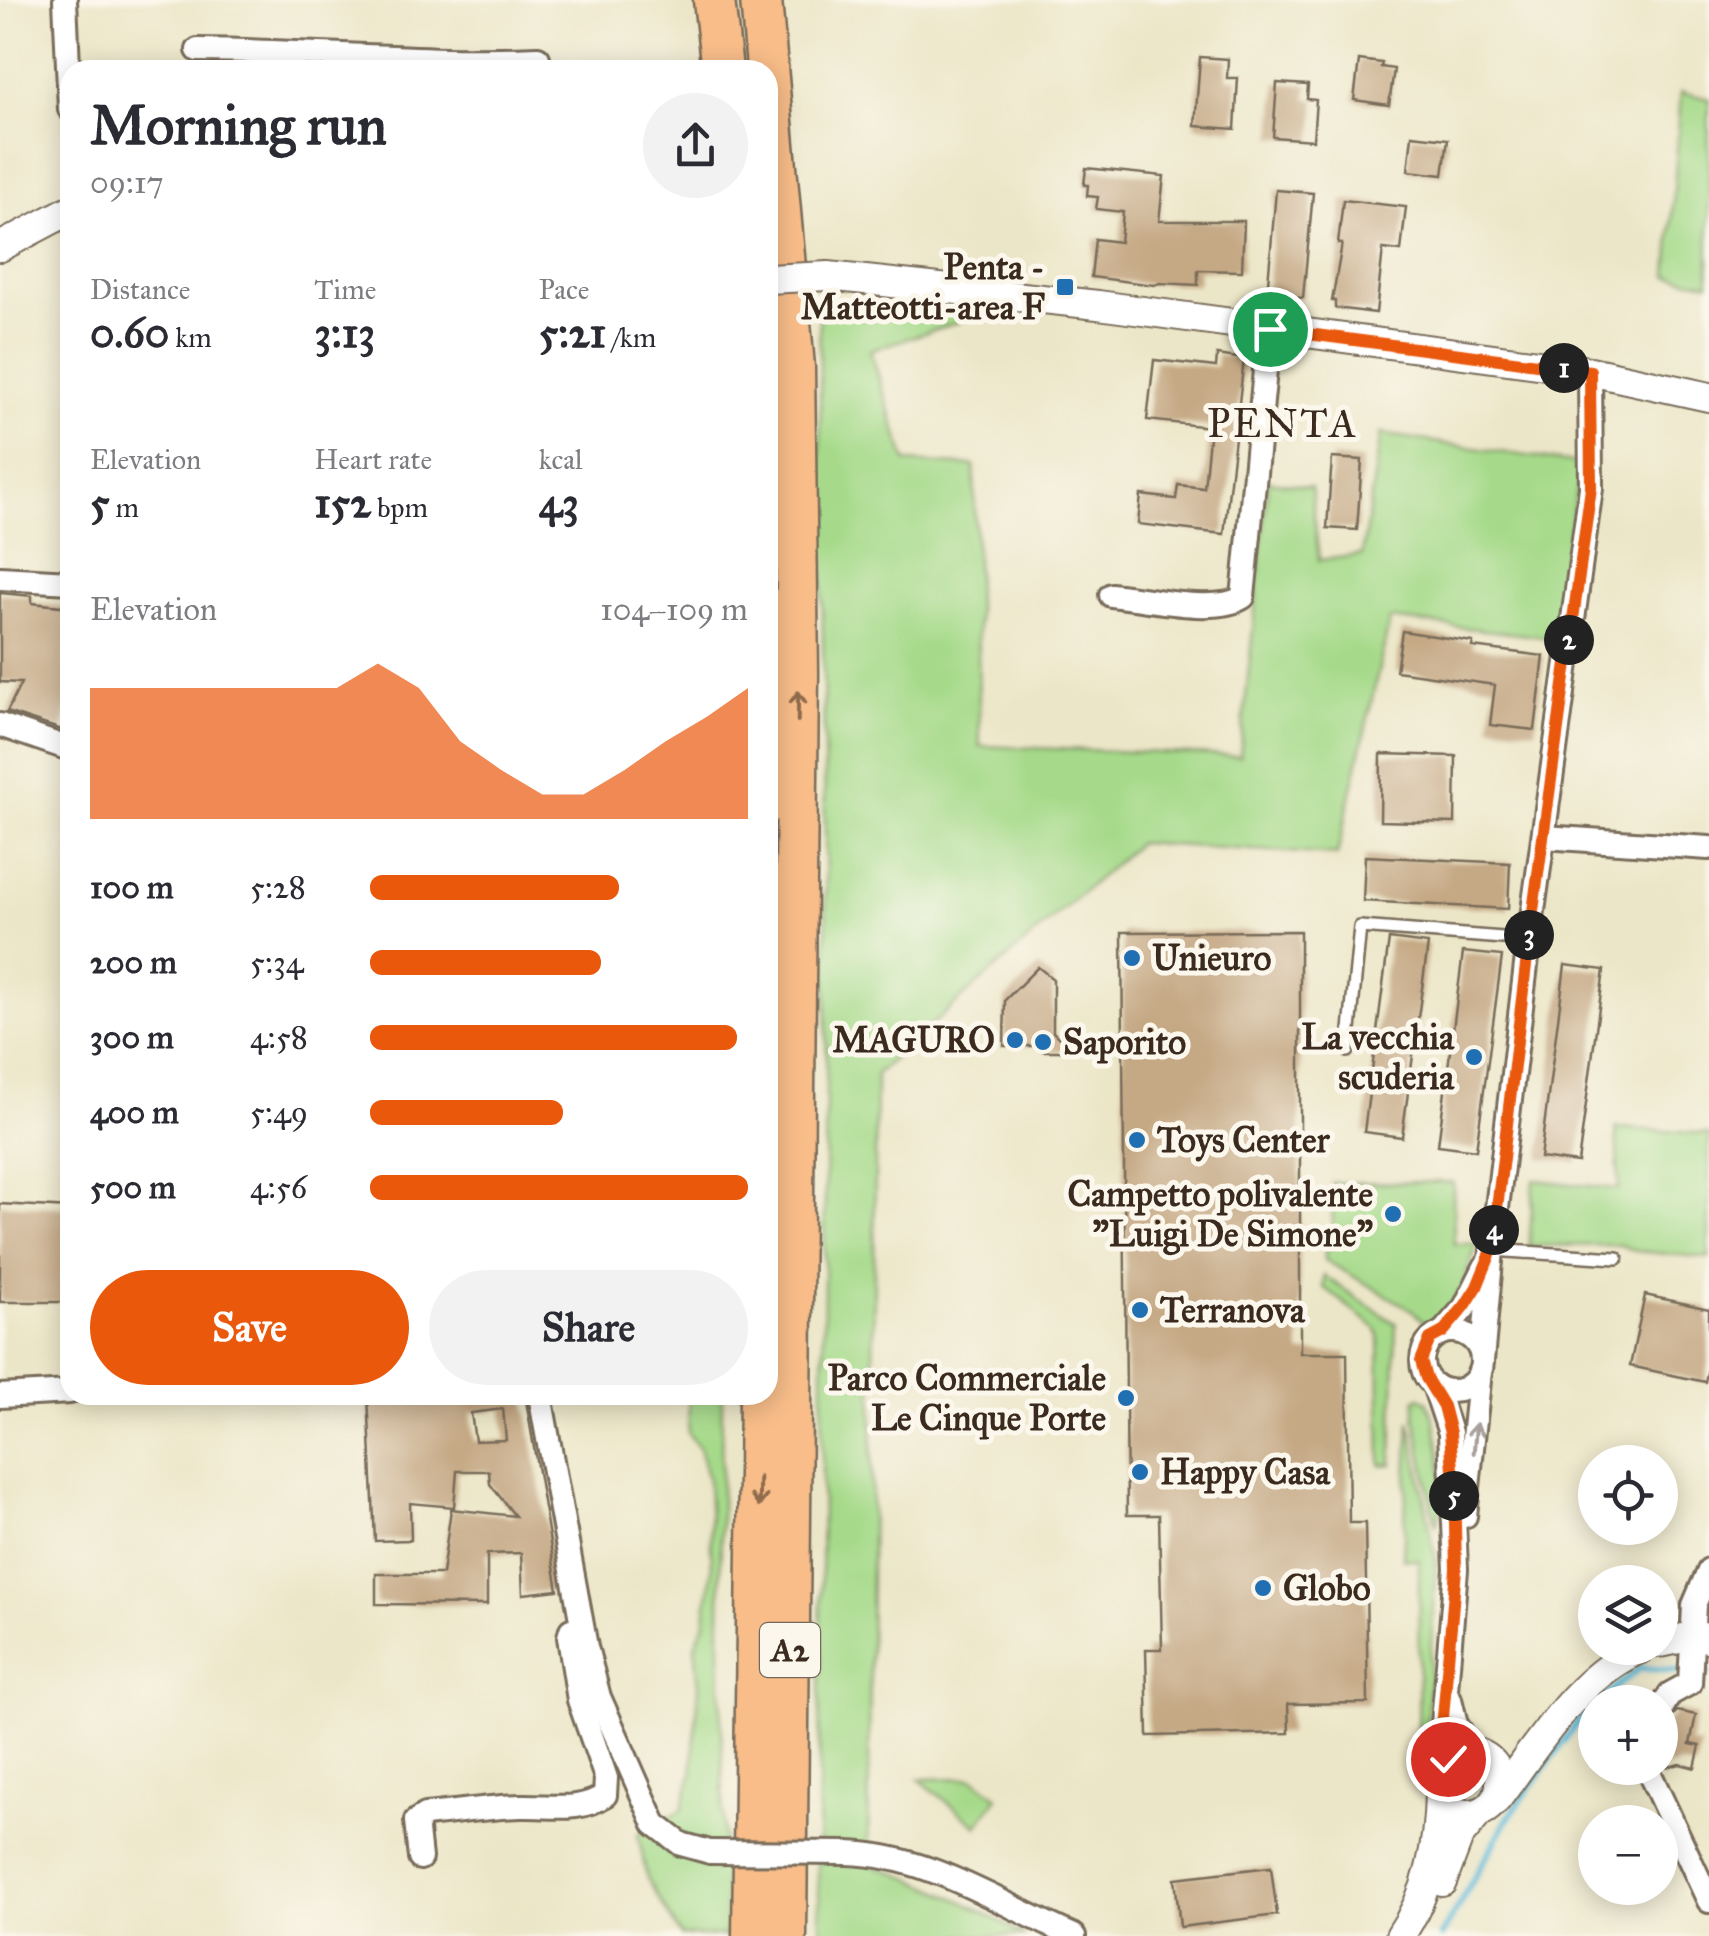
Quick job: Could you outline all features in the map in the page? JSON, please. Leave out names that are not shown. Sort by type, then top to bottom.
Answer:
[{"type":"highway","points":[[714,0],[721,60]]},
{"type":"highway","points":[[731,0],[737,60]]},
{"type":"highway","name":"A2","points":[[761,0],[766,60]]},
{"type":"highway","name":"A2","points":[[778,189],[794,367],[798,672],[786,1936]]},
{"type":"highway","points":[[793,1363],[803,1459],[800,1881],[808,1936]]},
{"type":"highway","name":"A2","points":[[753,1936],[760,1405]]},
{"type":"street","points":[[65,0],[68,60]]},
{"type":"street","points":[[198,50],[273,50],[440,60]]},
{"type":"street","points":[[484,60],[538,60]]},
{"type":"street","points":[[0,248],[60,215]]},
{"type":"street","points":[[778,278],[828,276],[1098,305],[1590,371],[1709,397]]},
{"type":"street","points":[[1110,595],[1210,605],[1233,604],[1243,597],[1270,329]]},
{"type":"street","points":[[1400,1936],[1422,1901],[1438,1823],[1439,1738],[1456,1569],[1470,1486],[1492,1250],[1529,940],[1591,488],[1590,371]]},
{"type":"street","points":[[0,578],[60,581]]},
{"type":"street","points":[[0,725],[60,746]]},
{"type":"street","points":[[1544,837],[1709,848]]},
{"type":"street","points":[[1456,1569],[1450,1433],[1434,1386],[1422,1370],[1422,1353],[1477,1287],[1492,1250]]},
{"type":"street","points":[[1434,1386],[1461,1390],[1476,1380],[1481,1366],[1476,1343],[1470,1336],[1443,1332]]},
{"type":"street","points":[[0,1396],[60,1393]]},
{"type":"street","points":[[542,1405],[578,1608],[599,1697],[655,1824],[682,1844],[710,1852],[868,1853],[904,1862],[954,1878],[1074,1936]]},
{"type":"street","points":[[1678,1690],[1690,1683],[1698,1644],[1694,1605],[1709,1570]]},
{"type":"street","points":[[420,1858],[416,1821],[426,1815],[522,1806],[576,1807],[606,1796],[606,1778],[580,1700],[569,1637],[578,1608]]},
{"type":"street","points":[[1415,1936],[1432,1906],[1459,1837],[1541,1738],[1610,1665]]},
{"type":"street","points":[[1438,1783],[1450,1808],[1468,1815],[1487,1806],[1501,1780],[1492,1762],[1479,1754],[1456,1724],[1447,1686]]},
{"type":"street","points":[[1438,1783],[1456,1754],[1503,1759],[1518,1756],[1541,1738]]},
{"type":"street","points":[[1655,1785],[1709,1900]]},
{"type":"street","points":[[1039,1921],[1059,1936]]},
{"type":"lane","points":[[1348,1052],[1360,928],[1529,940]]},
{"type":"lane","points":[[1492,1250],[1617,1258]]},
{"type":"green space","points":[[1681,92],[1709,99],[1709,283],[1668,276]]},
{"type":"green space","points":[[819,301],[973,304],[960,322],[870,350],[906,462],[974,466],[980,746],[1240,756],[1268,481],[1311,487],[1319,560],[1362,555],[1381,434],[1580,464],[1553,638],[1390,619],[1337,855],[1138,843],[876,1074],[868,1864],[949,1895],[1025,1936],[822,1936],[818,1881],[827,990]]},
{"type":"green space","points":[[1616,1128],[1709,1134],[1709,1258],[1635,1251],[1621,1245],[1529,1246],[1534,1180],[1619,1189]]},
{"type":"green space","points":[[1453,1182],[1454,1244],[1477,1244],[1460,1291],[1437,1317],[1425,1324],[1412,1310],[1325,1260],[1325,1248],[1333,1247],[1332,1183]]},
{"type":"green space","points":[[1324,1276],[1396,1324],[1392,1464],[1381,1465],[1379,1335],[1376,1328],[1323,1287]]},
{"type":"green space","points":[[1420,1397],[1427,1401],[1432,1413],[1439,1445],[1442,1481],[1436,1525],[1415,1417],[1415,1400]]},
{"type":"green space","points":[[689,1405],[722,1405],[720,1642],[726,1936],[681,1936],[647,1878],[638,1834],[682,1810],[692,1774],[699,1687],[695,1645],[704,1625],[712,1570],[708,1480],[699,1448],[688,1433]]},
{"type":"green space","points":[[1410,1421],[1436,1560],[1424,1774],[1418,1773],[1419,1560],[1403,1559]]},
{"type":"green space","points":[[974,1778],[998,1797],[977,1826],[919,1779]]},
{"type":"building","points":[[1200,57],[1228,59],[1227,78],[1238,78],[1235,129],[1195,126]]},
{"type":"building","points":[[1359,60],[1394,69],[1389,105],[1354,100]]},
{"type":"building","points":[[1277,83],[1308,85],[1307,99],[1316,100],[1313,140],[1273,137]]},
{"type":"building","points":[[1412,135],[1448,139],[1443,175],[1408,171]]},
{"type":"building","points":[[1086,168],[1164,176],[1159,221],[1244,221],[1242,271],[1198,270],[1198,285],[1154,285],[1091,277],[1095,239],[1120,242],[1123,212],[1096,209],[1098,197],[1087,196],[1088,185],[1084,185]]},
{"type":"building","points":[[1276,190],[1313,193],[1303,298],[1267,295]]},
{"type":"building","points":[[1343,200],[1406,207],[1401,251],[1383,249],[1376,313],[1335,308],[1332,301],[1342,244],[1338,244]]},
{"type":"building","points":[[1217,355],[1244,359],[1224,534],[1138,524],[1141,495],[1176,499],[1178,485],[1204,488],[1210,427],[1147,420],[1154,360],[1216,367]]},
{"type":"building","points":[[1332,458],[1362,460],[1357,530],[1327,528]]},
{"type":"building","points":[[0,593],[32,596],[32,603],[60,606],[60,729],[7,712],[21,683],[0,682]]},
{"type":"building","points":[[1402,631],[1473,642],[1472,647],[1544,656],[1535,730],[1490,725],[1495,685],[1396,671]]},
{"type":"building","points":[[1381,754],[1456,756],[1455,823],[1380,821]]},
{"type":"building","points":[[1365,856],[1510,863],[1508,909],[1363,901]]},
{"type":"building","points":[[1300,931],[1300,1353],[1347,1353],[1349,1523],[1365,1523],[1368,1703],[1288,1704],[1289,1733],[1148,1736],[1146,1649],[1162,1649],[1159,1515],[1127,1515],[1122,932]]},
{"type":"building","points":[[1389,939],[1428,944],[1402,1137],[1364,1132]]},
{"type":"building","points":[[1463,952],[1502,956],[1476,1150],[1438,1145]]},
{"type":"building","points":[[1565,965],[1604,970],[1578,1163],[1540,1158]]},
{"type":"building","points":[[1038,967],[1053,979],[1053,1032],[1072,1051],[1004,1046],[1005,1000]]},
{"type":"building","points":[[0,1204],[60,1207],[60,1302],[0,1302]]},
{"type":"building","points":[[1645,1295],[1709,1309],[1709,1364],[1705,1382],[1630,1366]]},
{"type":"building","points":[[368,1405],[527,1405],[558,1590],[523,1594],[521,1553],[487,1554],[487,1605],[376,1604],[376,1574],[442,1574],[451,1509],[515,1516],[490,1484],[489,1471],[457,1471],[454,1507],[410,1503],[411,1540],[375,1541]],"holes":[[[503,1409],[506,1440],[475,1441],[471,1413]]]},
{"type":"building","points":[[1678,1711],[1696,1715],[1690,1744],[1700,1746],[1695,1768],[1680,1764]]},
{"type":"building","points":[[1271,1867],[1277,1915],[1180,1927],[1175,1878]]},
{"type":"waterway","points":[[1618,1685],[1640,1668],[1709,1673]]},
{"type":"waterway","points":[[1441,1936],[1510,1815],[1578,1722]]},
{"type":"place","name":"Penta - Matteotti-area F","points":[[1065,287]]},
{"type":"place","name":"Unieuro","points":[[1132,958]]},
{"type":"place","name":"MAGURO","points":[[1015,1040]]},
{"type":"place","name":"Saporito","points":[[1043,1042]]},
{"type":"place","name":"La vecchia scuderia","points":[[1474,1057]]},
{"type":"place","name":"Toys Center","points":[[1137,1140]]},
{"type":"place","name":"Campetto polivalente \"Luigi De Simone\"","points":[[1393,1214]]},
{"type":"place","name":"Terranova","points":[[1140,1310]]},
{"type":"place","name":"Parco Commerciale Le Cinque Porte","points":[[1126,1398]]},
{"type":"place","name":"Happy Casa","points":[[1140,1472]]},
{"type":"place","name":"Globo","points":[[1263,1588]]},
{"type":"district","name":"PENTA","points":[[1283,423]]},
{"type":"route","points":[[1270,329],[1590,371],[1591,488],[1529,940],[1492,1250],[1465,1306],[1443,1332],[1430,1339],[1421,1361],[1422,1370],[1443,1406],[1450,1433],[1454,1481],[1456,1569],[1438,1774],[1448,1759]]}]
